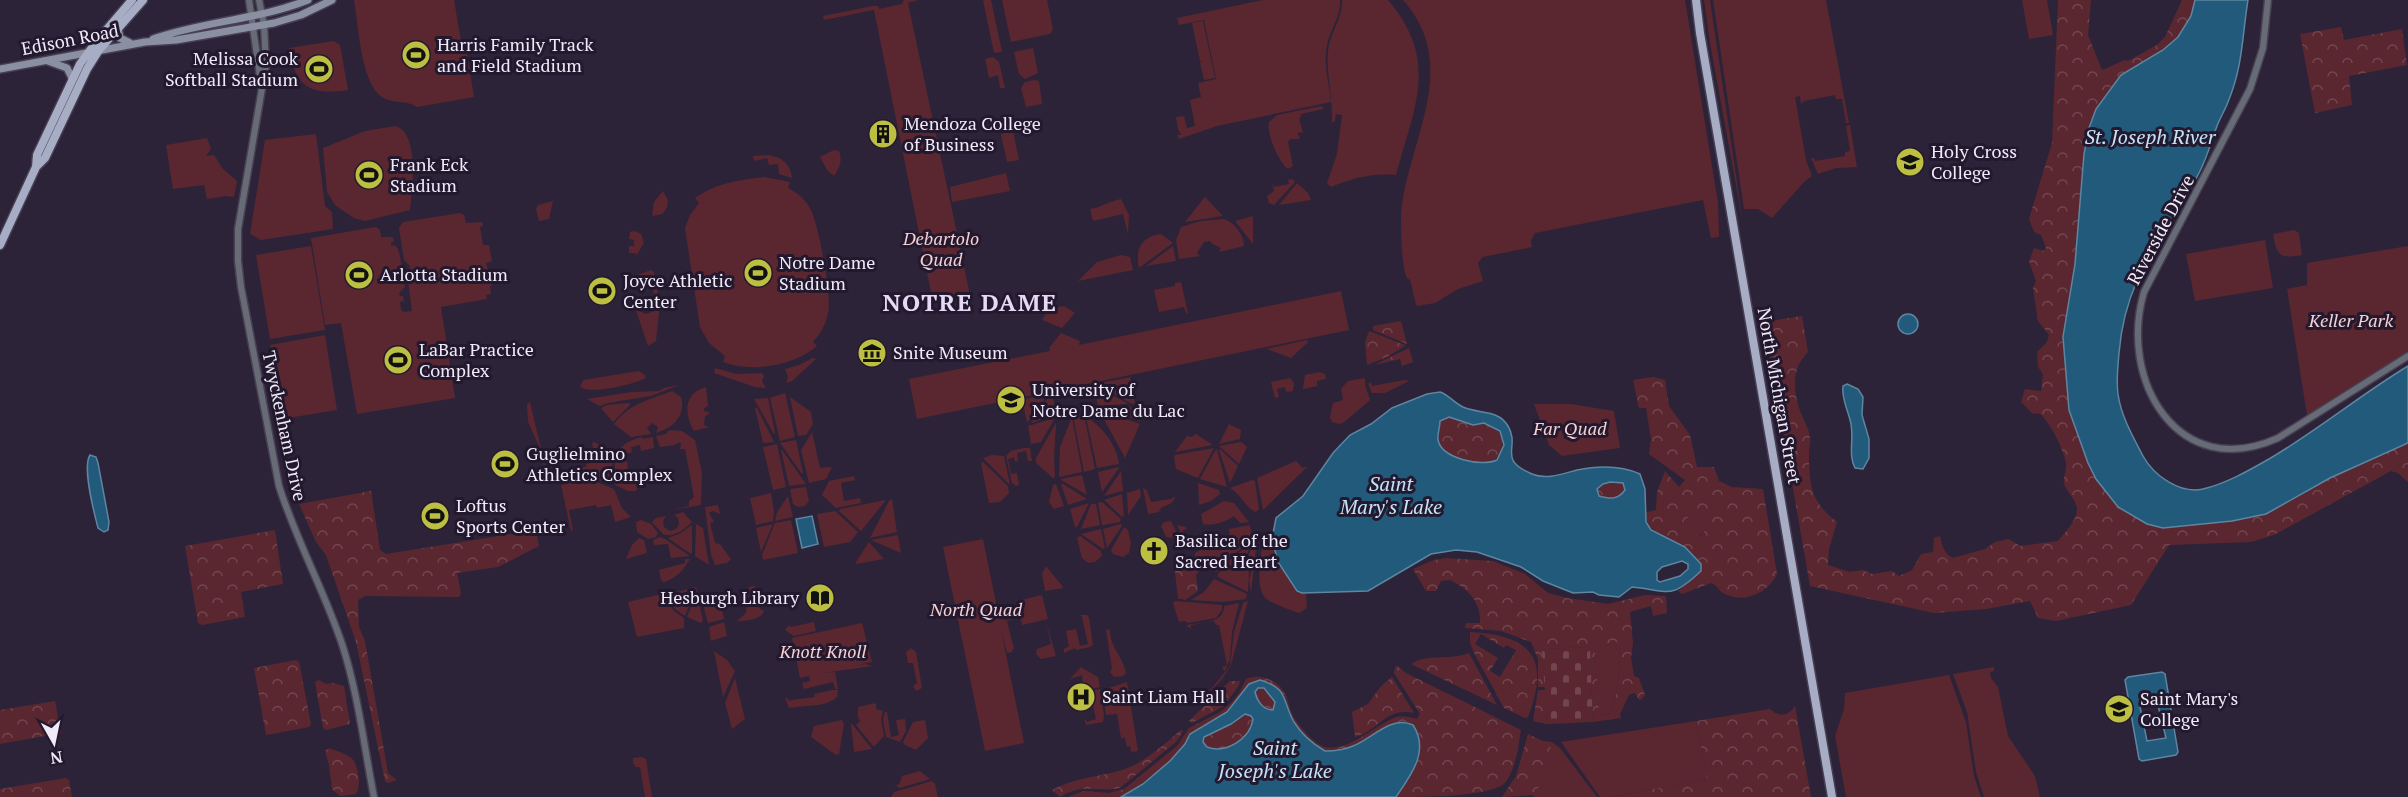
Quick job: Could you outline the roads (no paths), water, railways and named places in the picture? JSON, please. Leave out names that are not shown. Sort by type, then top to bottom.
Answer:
[{"type":"main road","points":[[0,245],[36,167],[37,155],[72,78],[88,53],[132,0]]},
{"type":"main road","points":[[36,167],[45,158],[85,72],[99,50],[143,0]]},
{"type":"main road","name":"Edison Road","points":[[145,42],[173,32],[262,14],[308,0]]},
{"type":"main road","name":"Edison Road","points":[[0,69],[132,44],[176,40],[264,25],[291,18],[332,0]]},
{"type":"main road","name":"North Michigan Street","points":[[1696,0],[1832,797]]},
{"type":"main road","points":[[118,28],[120,38],[132,44]]},
{"type":"main road","points":[[45,60],[67,68],[72,78]]},
{"type":"street","name":"Twyckenham Drive","points":[[249,0],[261,86]]},
{"type":"street","name":"Twyckenham Drive","points":[[259,0],[264,25],[266,65],[238,229],[237,261],[279,486],[288,515],[343,646],[374,797]]},
{"type":"street","name":"Riverside Drive","points":[[2268,0],[2263,48],[2250,89],[2144,292],[2139,311],[2138,333],[2140,358],[2148,389],[2165,418],[2187,437],[2214,447],[2243,449],[2278,438],[2408,356]]},
{"type":"water","name":"St. Joseph River","points":[[2195,0],[2248,0],[2237,76],[2207,156],[2186,196],[2148,258],[2129,301],[2119,353],[2117,384],[2122,410],[2131,434],[2143,456],[2161,477],[2185,489],[2203,489],[2228,480],[2269,459],[2408,366],[2408,443],[2330,478],[2266,514],[2232,521],[2163,528],[2147,524],[2118,507],[2096,479],[2069,410],[2063,337],[2075,264],[2084,154],[2089,128],[2096,109],[2121,75],[2163,50],[2178,37],[2191,16]]},
{"type":"water","points":[[1908,314],[1915,317],[1918,324],[1915,331],[1908,334],[1901,331],[1898,324],[1901,317]]},
{"type":"water","points":[[1847,384],[1858,389],[1863,397],[1862,415],[1869,439],[1869,458],[1863,469],[1855,468],[1852,458],[1851,424],[1843,391],[1843,386]]},
{"type":"water","name":"Saint Mary's Lake","points":[[1440,392],[1463,407],[1499,417],[1508,426],[1511,434],[1511,453],[1515,463],[1521,469],[1537,476],[1560,475],[1600,467],[1625,469],[1640,474],[1645,489],[1646,522],[1651,530],[1685,547],[1701,564],[1701,571],[1676,590],[1662,591],[1632,587],[1619,597],[1599,595],[1593,592],[1573,593],[1543,581],[1521,567],[1477,552],[1456,550],[1431,554],[1368,591],[1302,593],[1297,591],[1278,562],[1272,539],[1276,518],[1303,496],[1333,453],[1350,435],[1371,424],[1392,408],[1427,394]],"holes":[[[1449,417],[1473,425],[1484,423],[1500,431],[1504,445],[1497,460],[1490,462],[1463,460],[1454,457],[1441,447],[1438,440],[1440,421]],[[1623,483],[1625,490],[1620,496],[1613,498],[1599,496],[1597,489],[1603,484]],[[1682,561],[1688,564],[1688,569],[1680,576],[1660,582],[1657,580],[1657,572],[1662,567]]]},
{"type":"water","points":[[90,455],[96,457],[98,463],[109,522],[108,530],[104,532],[98,528],[90,490],[87,469]]},
{"type":"water","points":[[812,516],[818,544],[802,548],[796,519]]},
{"type":"water","points":[[2162,672],[2165,674],[2178,752],[2176,755],[2142,761],[2139,759],[2125,680],[2128,677]],"holes":[[[2156,697],[2166,738],[2147,741],[2139,702]]]},
{"type":"water","name":"Saint Joseph's Lake","points":[[1260,680],[1276,687],[1283,696],[1297,727],[1308,739],[1325,751],[1350,747],[1390,725],[1405,723],[1413,725],[1420,744],[1419,753],[1412,771],[1396,797],[1121,797],[1143,784],[1170,761],[1185,744],[1190,734],[1227,712],[1249,684]],"holes":[[[1258,688],[1264,688],[1275,702],[1273,710],[1263,707],[1259,702],[1255,692]],[[1245,714],[1253,719],[1251,726],[1236,743],[1214,749],[1207,747],[1203,742],[1204,737],[1231,724]]]},
{"type":"place","name":"Harris Family Track and Field Stadium","points":[[416,55]]},
{"type":"place","name":"Melissa Cook Softball Stadium","points":[[319,69]]},
{"type":"place","name":"Mendoza College of Business","points":[[883,134]]},
{"type":"place","name":"Holy Cross College","points":[[1910,162]]},
{"type":"place","name":"Frank Eck Stadium","points":[[369,175]]},
{"type":"place","name":"Notre Dame Stadium","points":[[758,273]]},
{"type":"place","name":"Arlotta Stadium","points":[[359,275]]},
{"type":"place","name":"Joyce Athletic Center","points":[[602,291]]},
{"type":"place","name":"Snite Museum","points":[[872,353]]},
{"type":"place","name":"LaBar Practice Complex","points":[[398,360]]},
{"type":"place","name":"University of Notre Dame du Lac","points":[[1011,400]]},
{"type":"place","name":"Guglielmino Athletics Complex","points":[[505,464]]},
{"type":"place","name":"Loftus Sports Center","points":[[435,516]]},
{"type":"place","name":"Basilica of the Sacred Heart","points":[[1154,551]]},
{"type":"place","name":"Hesburgh Library","points":[[820,598]]},
{"type":"place","name":"Saint Liam Hall","points":[[1081,697]]},
{"type":"place","name":"Saint Mary's College","points":[[2119,709]]},
{"type":"district","name":"NOTRE DAME","points":[[970,303]]},
{"type":"park label","name":"Debartolo Quad","points":[[941,249]]},
{"type":"park label","name":"Keller Park","points":[[2351,321]]},
{"type":"park label","name":"Far Quad","points":[[1570,429]]},
{"type":"park label","name":"North Quad","points":[[976,610]]},
{"type":"park label","name":"Knott Knoll","points":[[823,652]]}]
